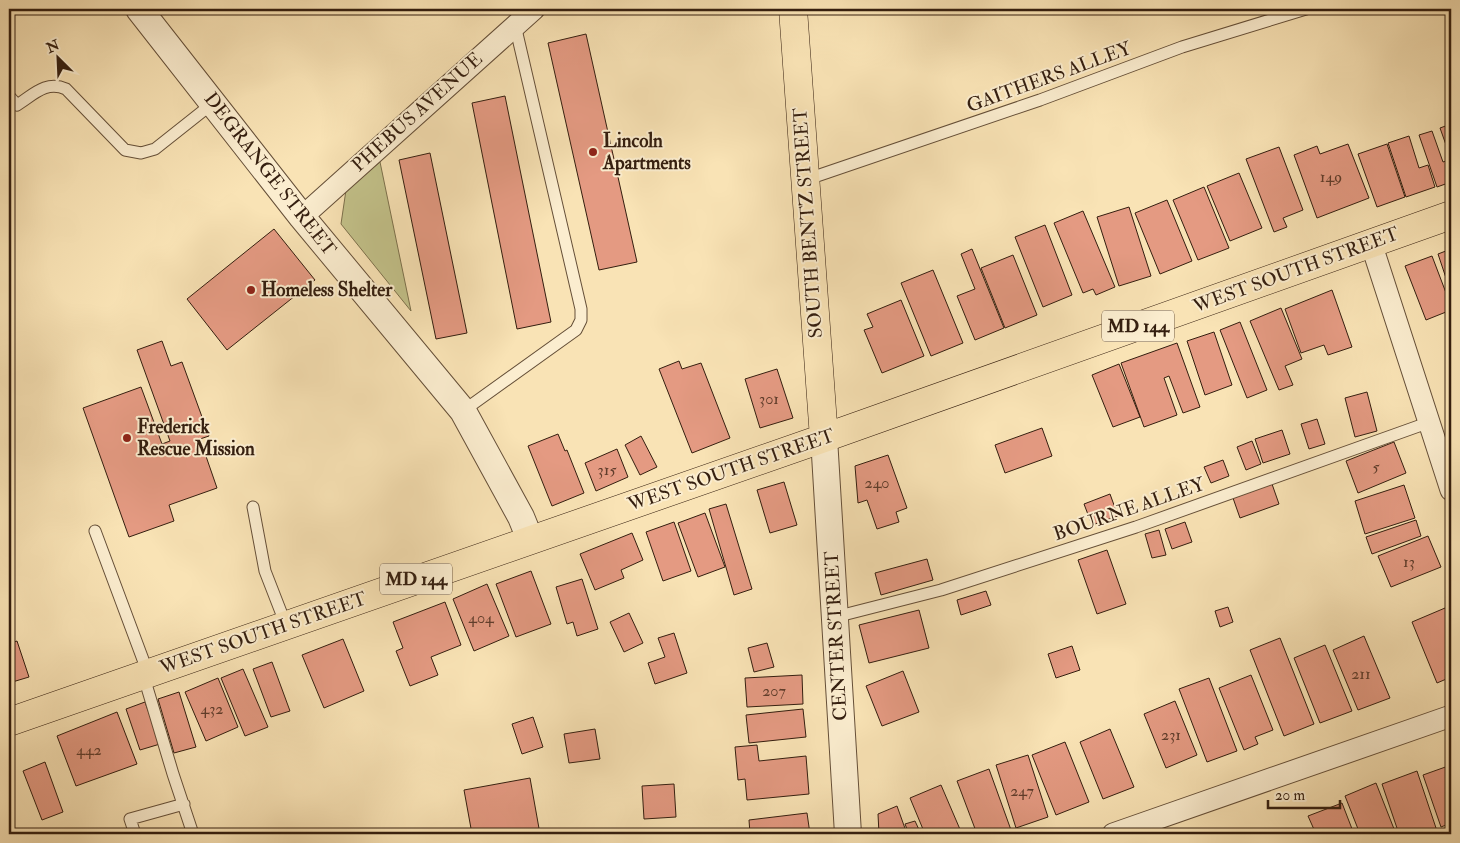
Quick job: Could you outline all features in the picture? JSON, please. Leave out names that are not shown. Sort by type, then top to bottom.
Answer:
[{"type":"main road","name":"SOUTH BENTZ STREET","points":[[793,9],[824,438]]},
{"type":"main road","name":"WEST SOUTH STREET","points":[[9,722],[824,438],[1451,215]]},
{"type":"street","name":"DEGRANGE STREET","points":[[139,9],[302,217],[463,411],[521,517],[530,539]]},
{"type":"street","name":"PHEBUS AVENUE","points":[[302,217],[534,9]]},
{"type":"street","points":[[1371,243],[1451,490]]},
{"type":"street","name":"CENTER STREET","points":[[824,438],[848,834]]},
{"type":"street","points":[[1113,834],[1451,716]]},
{"type":"lane","name":"GAITHERS ALLEY","points":[[805,180],[1022,106],[1182,47],[1306,9]]},
{"type":"lane","points":[[463,411],[576,330],[581,320],[581,310],[515,25]]},
{"type":"lane","points":[[9,96],[17,105],[46,87],[57,85],[66,89],[125,150],[141,153],[155,149],[213,103]]},
{"type":"lane","name":"BOURNE ALLEY","points":[[835,617],[941,590],[1136,527],[1430,422]]},
{"type":"lane","points":[[253,506],[265,571],[286,624]]},
{"type":"lane","points":[[95,530],[145,674],[173,774],[193,834]]},
{"type":"lane","points":[[135,834],[130,819],[184,804]]},
{"type":"shaded area","points":[[380,162],[411,311],[341,224],[346,190]]},
{"type":"building","name":"Lincoln Apartments","points":[[586,34],[637,262],[599,270],[548,43]]},
{"type":"building","points":[[505,96],[551,322],[517,329],[472,103]]},
{"type":"building","points":[[1451,124],[1451,159],[1440,128]]},
{"type":"building","points":[[1432,131],[1443,162],[1451,159],[1451,182],[1437,187],[1419,135]]},
{"type":"building","points":[[1409,136],[1419,168],[1428,165],[1435,187],[1406,197],[1388,143]]},
{"type":"building","points":[[1348,144],[1369,198],[1317,218],[1294,155],[1317,146],[1320,154]]},
{"type":"building","points":[[1387,144],[1405,197],[1377,207],[1358,154]]},
{"type":"building","points":[[1279,147],[1303,210],[1283,218],[1287,227],[1274,232],[1246,159]]},
{"type":"building","points":[[430,153],[467,333],[436,339],[399,160]]},
{"type":"building","points":[[1239,173],[1262,228],[1230,241],[1207,186]]},
{"type":"building","points":[[1204,187],[1229,248],[1198,260],[1173,200]]},
{"type":"building","points":[[1167,200],[1192,261],[1160,274],[1135,213]]},
{"type":"building","points":[[1129,207],[1151,276],[1119,286],[1097,217]]},
{"type":"building","points":[[1083,211],[1115,287],[1096,295],[1093,289],[1083,293],[1054,223]]},
{"type":"building","points":[[1045,225],[1072,295],[1043,307],[1015,237]]},
{"type":"building","name":"Homeless Shelter","points":[[274,229],[315,280],[227,350],[187,299]]},
{"type":"building","points":[[972,249],[1004,328],[975,340],[957,296],[975,289],[961,254]]},
{"type":"building","points":[[1451,249],[1451,293],[1438,254]]},
{"type":"building","points":[[1013,255],[1037,315],[1005,328],[981,268]]},
{"type":"building","points":[[1432,256],[1451,310],[1426,320],[1405,266]]},
{"type":"building","points":[[933,270],[963,343],[931,356],[901,283]]},
{"type":"building","points":[[1332,290],[1352,347],[1328,355],[1324,345],[1301,353],[1285,309]]},
{"type":"building","points":[[901,300],[924,356],[882,373],[864,330],[873,327],[867,314]]},
{"type":"building","points":[[1281,308],[1302,359],[1285,366],[1293,385],[1279,390],[1250,321]]},
{"type":"building","points":[[1240,322],[1267,390],[1247,398],[1220,330]]},
{"type":"building","points":[[1214,332],[1232,385],[1205,395],[1187,341]]},
{"type":"building","name":"Frederick Rescue Mission","points":[[162,341],[171,366],[182,362],[209,436],[200,439],[217,488],[169,505],[174,521],[129,537],[83,408],[141,387],[162,444],[170,441],[137,350]]},
{"type":"building","points":[[1177,343],[1200,407],[1183,413],[1169,376],[1164,378],[1177,415],[1144,427],[1121,363]]},
{"type":"building","points":[[679,361],[682,369],[701,363],[730,438],[692,453],[659,369]]},
{"type":"building","points":[[1119,364],[1140,417],[1113,427],[1092,375]]},
{"type":"building","points":[[777,369],[793,418],[760,428],[745,379]]},
{"type":"building","points":[[1367,392],[1377,431],[1355,437],[1345,398]]},
{"type":"building","points":[[1317,419],[1325,444],[1309,449],[1301,424]]},
{"type":"building","points":[[1042,428],[1052,456],[1005,473],[995,445]]},
{"type":"building","points":[[1282,430],[1290,454],[1263,463],[1255,439]]},
{"type":"building","points":[[558,434],[565,451],[567,450],[584,493],[552,506],[528,446]]},
{"type":"building","points":[[641,436],[657,467],[640,475],[625,445]]},
{"type":"building","points":[[1252,441],[1261,464],[1246,470],[1237,447]]},
{"type":"building","points":[[1394,442],[1406,473],[1358,493],[1346,461]]},
{"type":"building","points":[[617,449],[628,477],[596,491],[585,463]]},
{"type":"building","points":[[888,455],[907,508],[896,512],[899,522],[877,529],[867,500],[858,503],[855,466]]},
{"type":"building","points":[[1223,460],[1229,476],[1211,483],[1204,467]]},
{"type":"building","points":[[784,482],[797,525],[770,533],[757,490]]},
{"type":"building","points":[[1272,484],[1279,504],[1240,518],[1233,498]]},
{"type":"building","points":[[1404,485],[1415,518],[1365,534],[1355,501]]},
{"type":"building","points":[[1110,494],[1118,516],[1092,525],[1084,504]]},
{"type":"building","points":[[726,504],[752,589],[734,595],[709,509]]},
{"type":"building","points":[[705,513],[725,567],[698,577],[678,523]]},
{"type":"building","points":[[1416,520],[1421,536],[1372,554],[1366,537]]},
{"type":"building","points":[[674,522],[691,571],[663,581],[646,532]]},
{"type":"building","points":[[1185,522],[1192,542],[1172,549],[1165,529]]},
{"type":"building","points":[[1159,530],[1166,555],[1152,558],[1145,534]]},
{"type":"building","points":[[632,533],[643,560],[621,570],[624,578],[595,590],[580,554]]},
{"type":"building","points":[[1428,536],[1441,567],[1391,587],[1378,556]]},
{"type":"building","points":[[1107,550],[1126,604],[1097,614],[1078,560]]},
{"type":"building","points":[[927,559],[933,580],[881,595],[875,573]]},
{"type":"building","points":[[531,571],[551,624],[516,637],[496,584]]},
{"type":"building","points":[[582,579],[598,629],[577,636],[573,622],[567,624],[556,587]]},
{"type":"building","points":[[487,584],[509,636],[474,651],[453,599]]},
{"type":"building","points":[[986,591],[991,605],[961,615],[957,600]]},
{"type":"building","points":[[445,602],[461,645],[431,657],[438,675],[410,686],[396,651],[403,648],[393,622]]},
{"type":"building","points":[[1228,607],[1233,622],[1220,627],[1215,611]]},
{"type":"building","points":[[1445,608],[1451,625],[1451,677],[1437,683],[1412,622]]},
{"type":"building","points":[[919,610],[929,648],[869,663],[859,625]]},
{"type":"building","points":[[629,613],[643,643],[624,652],[610,622]]},
{"type":"building","points":[[674,633],[687,673],[655,684],[648,663],[665,657],[658,638]]},
{"type":"building","points":[[1364,636],[1390,698],[1358,710],[1333,650]]},
{"type":"building","points":[[1280,638],[1314,724],[1284,736],[1250,650]]},
{"type":"building","points":[[343,639],[364,691],[324,708],[302,655]]},
{"type":"building","points":[[17,641],[29,677],[9,683],[9,644]]},
{"type":"building","points":[[767,643],[774,667],[754,672],[748,648]]},
{"type":"building","points":[[1325,645],[1352,711],[1320,723],[1294,658]]},
{"type":"building","points":[[1072,646],[1080,670],[1056,678],[1048,654]]},
{"type":"building","points":[[272,662],[290,711],[271,717],[253,669]]},
{"type":"building","points":[[243,669],[268,727],[245,736],[221,678]]},
{"type":"building","points":[[903,671],[919,712],[882,726],[866,686]]},
{"type":"building","points":[[802,675],[803,704],[747,707],[745,678]]},
{"type":"building","points":[[1251,675],[1273,730],[1255,737],[1258,744],[1244,750],[1219,688]]},
{"type":"building","points":[[218,678],[238,727],[206,741],[185,692]]},
{"type":"building","points":[[1209,678],[1237,751],[1207,762],[1179,689]]},
{"type":"building","points":[[179,692],[196,747],[174,753],[158,699]]},
{"type":"building","points":[[1175,701],[1197,755],[1166,768],[1144,714]]},
{"type":"building","points":[[145,702],[160,744],[140,750],[126,709]]},
{"type":"building","points":[[803,709],[806,737],[749,743],[746,715]]},
{"type":"building","points":[[117,712],[137,764],[76,786],[57,736]]},
{"type":"building","points":[[533,717],[543,747],[522,754],[512,724]]},
{"type":"building","points":[[595,729],[600,759],[569,763],[564,734]]},
{"type":"building","points":[[1110,729],[1134,787],[1103,799],[1080,742]]},
{"type":"building","points":[[1065,742],[1089,802],[1056,815],[1032,755]]},
{"type":"building","points":[[757,745],[759,761],[806,756],[809,794],[747,800],[745,779],[738,780],[735,747]]},
{"type":"building","points":[[1028,755],[1048,817],[1016,828],[996,765]]},
{"type":"building","points":[[45,762],[63,812],[42,820],[23,771]]},
{"type":"building","points":[[1451,765],[1451,823],[1441,827],[1423,775]]},
{"type":"building","points":[[989,769],[1011,830],[1001,834],[977,834],[957,781]]},
{"type":"building","points":[[1417,771],[1438,834],[1399,834],[1382,784]]},
{"type":"building","points":[[530,778],[540,834],[472,834],[464,790]]},
{"type":"building","points":[[1376,783],[1396,834],[1360,834],[1345,796]]},
{"type":"building","points":[[674,784],[676,817],[644,819],[642,786]]},
{"type":"building","points":[[941,785],[962,834],[925,834],[910,798]]},
{"type":"building","points":[[1342,803],[1354,834],[1316,834],[1308,816]]},
{"type":"building","points":[[897,806],[907,834],[879,834],[878,814]]},
{"type":"building","points":[[807,813],[810,834],[750,834],[749,820]]},
{"type":"building","points":[[915,821],[921,834],[909,834],[905,824]]},
{"type":"place","name":"Lincoln Apartments","points":[[593,152]]},
{"type":"place","name":"Homeless Shelter","points":[[251,290]]},
{"type":"place","name":"Frederick Rescue Mission","points":[[127,438]]}]
